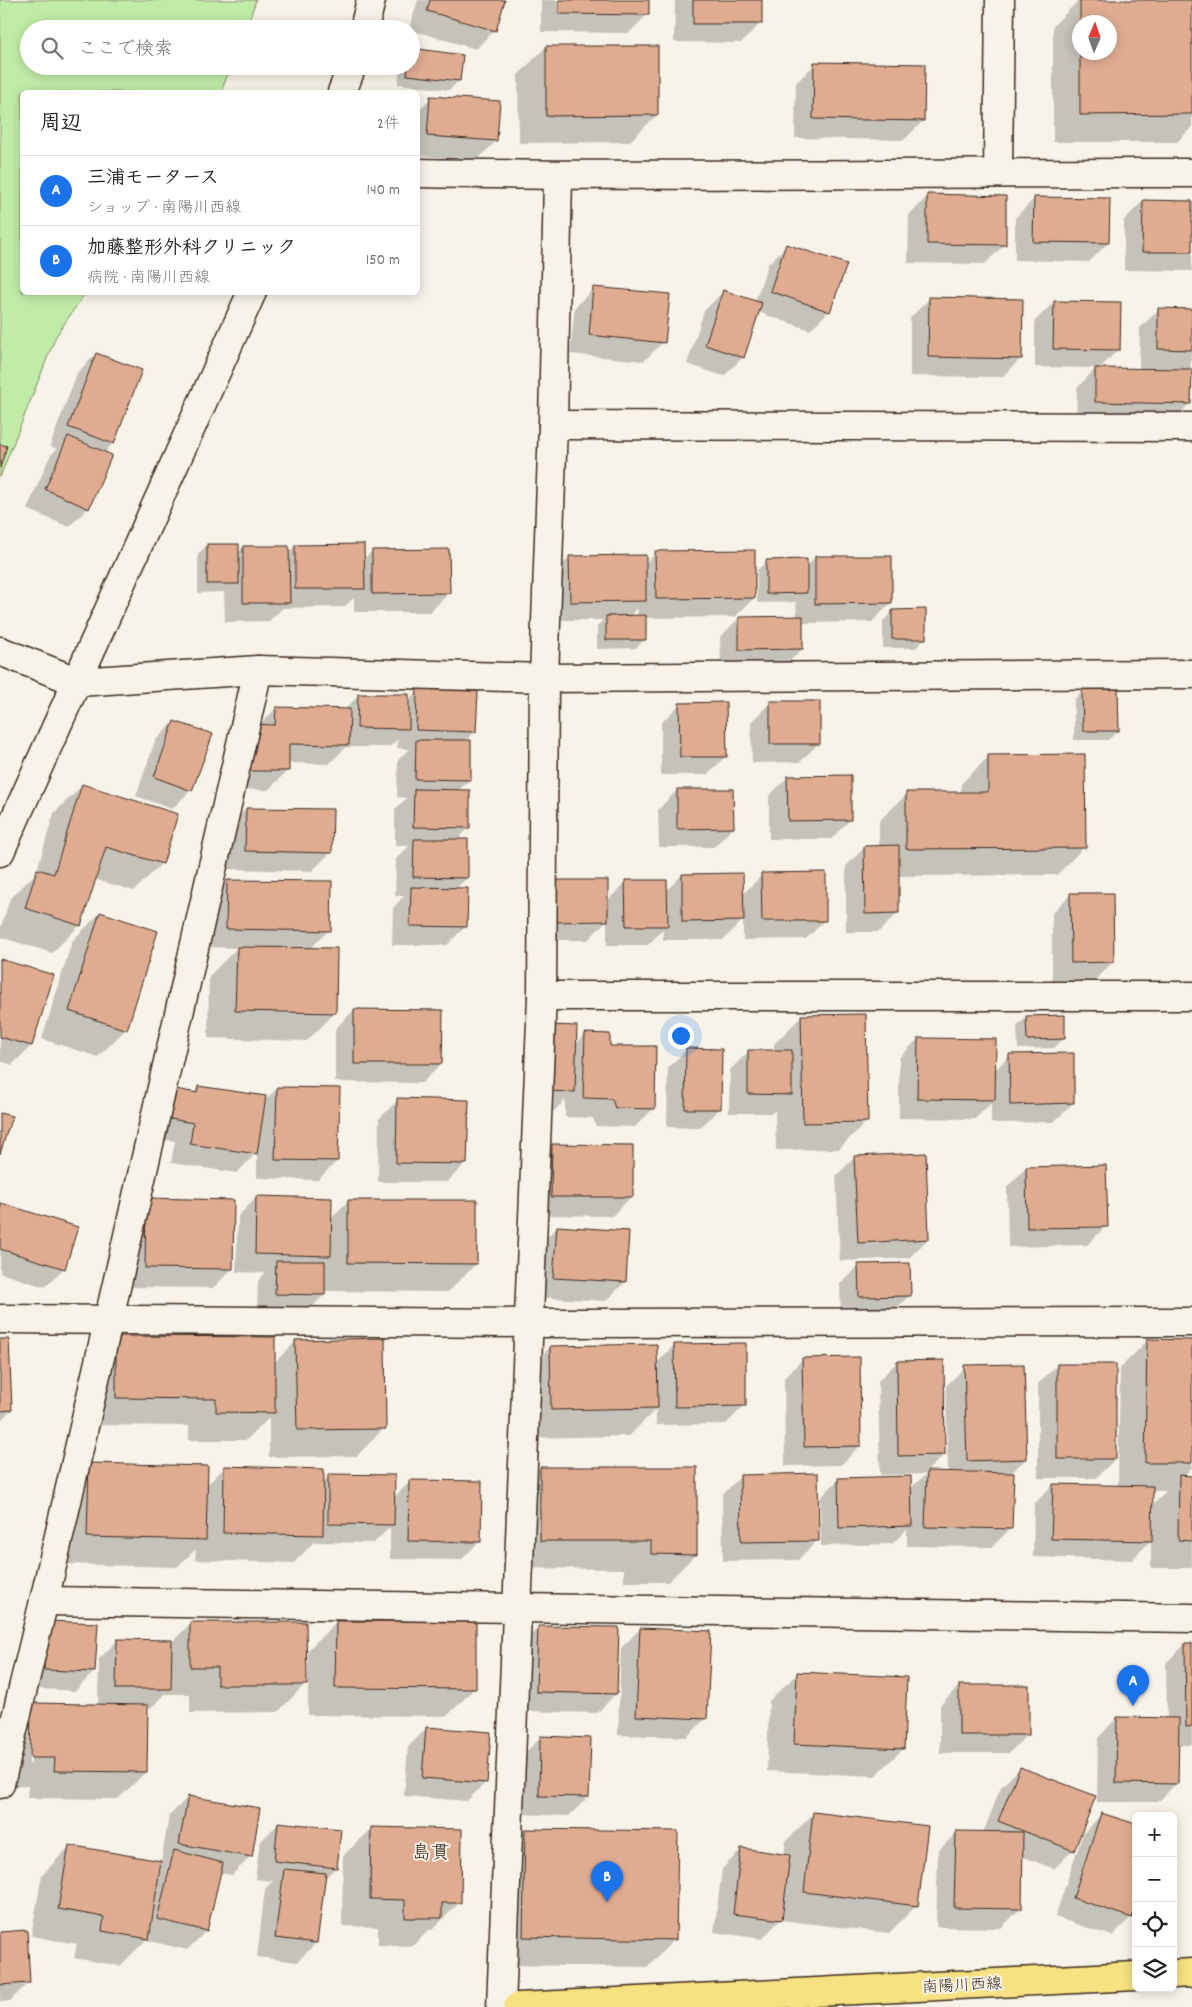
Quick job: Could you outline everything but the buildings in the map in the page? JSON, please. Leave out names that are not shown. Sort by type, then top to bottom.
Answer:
[{"type":"main road","points":[[1177,1974],[1192,1973]]},
{"type":"main road","name":"南陽川西線","points":[[518,2007],[1132,1976]]},
{"type":"street","points":[[366,20],[371,0]]},
{"type":"street","points":[[998,172],[1000,0]]},
{"type":"street","points":[[343,90],[349,75]]},
{"type":"street","points":[[420,173],[558,176],[998,172],[1192,173]]},
{"type":"street","points":[[501,2007],[527,1323],[542,996],[544,678],[558,176]]},
{"type":"street","points":[[0,852],[251,295]]},
{"type":"street","points":[[552,425],[1192,427]]},
{"type":"street","points":[[0,651],[78,682],[258,670],[544,678],[1192,674]]},
{"type":"street","points":[[0,1784],[44,1601],[258,670]]},
{"type":"street","points":[[542,996],[1192,996]]},
{"type":"street","points":[[0,1319],[527,1323],[1192,1322]]},
{"type":"street","points":[[44,1601],[1192,1618]]},
{"type":"green space","points":[[0,0],[256,0],[249,20],[20,20],[20,75],[228,75],[222,90],[20,90],[20,295],[84,295],[56,336],[0,477]]},
{"type":"place","name":"三浦モータース","points":[[1133,1706]]},
{"type":"place","name":"加藤整形外科クリニック","points":[[607,1902]]},
{"type":"district","name":"島貫","points":[[431,1851]]}]
